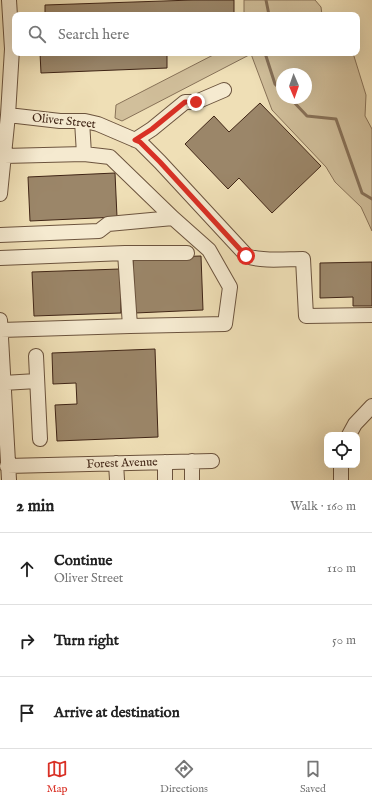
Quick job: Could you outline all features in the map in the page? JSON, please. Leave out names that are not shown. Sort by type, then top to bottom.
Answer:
[{"type":"street","points":[[0,194],[8,115],[12,49],[9,0]]},
{"type":"street","points":[[135,140],[152,129],[185,102],[196,102],[224,90]]},
{"type":"street","name":"Oliver Street","points":[[8,115],[82,121],[98,124],[140,142],[246,256],[262,259],[303,259],[306,316],[372,315]]},
{"type":"street","points":[[82,121],[84,154]]},
{"type":"street","points":[[0,330],[225,324],[230,286],[209,250],[173,218],[110,157],[84,154],[4,156]]},
{"type":"street","points":[[0,235],[99,231],[108,224],[173,218]]},
{"type":"street","points":[[125,253],[130,326]]},
{"type":"street","points":[[0,258],[125,253],[187,253]]},
{"type":"street","points":[[0,320],[8,473]]},
{"type":"street","points":[[36,356],[40,439]]},
{"type":"street","points":[[3,383],[37,381]]},
{"type":"street","points":[[351,432],[355,424],[372,406]]},
{"type":"street","points":[[192,461],[192,480]]},
{"type":"street","name":"Forest Avenue","points":[[8,473],[116,463],[212,461]]},
{"type":"street","points":[[165,462],[166,480]]},
{"type":"street","points":[[116,463],[117,480]]},
{"type":"street","points":[[341,468],[341,480]]},
{"type":"shaded area","points":[[244,0],[315,0],[321,7],[322,12],[244,12]]},
{"type":"shaded area","points":[[211,56],[247,56],[122,121],[115,118],[116,105]]},
{"type":"shaded area","points":[[252,56],[354,56],[366,95],[365,116],[372,129],[372,231],[361,207],[335,182],[326,167],[272,110]]},
{"type":"building","points":[[234,0],[234,12],[45,12],[45,5]]},
{"type":"building","points":[[40,56],[167,56],[167,68],[41,73]]},
{"type":"building","points":[[260,103],[321,166],[272,213],[239,178],[228,189],[185,144],[214,116],[229,132]]},
{"type":"building","points":[[115,173],[117,217],[30,221],[28,177]]},
{"type":"building","points":[[201,256],[203,310],[135,313],[133,258]]},
{"type":"building","points":[[372,262],[372,306],[353,306],[353,297],[320,298],[320,263]]},
{"type":"building","points":[[120,269],[121,313],[34,316],[32,272]]},
{"type":"building","points":[[155,349],[158,437],[57,441],[55,405],[77,404],[76,383],[53,384],[52,353]]},
{"type":"waterway","points":[[266,0],[268,12]]},
{"type":"waterway","points":[[266,56],[276,85]]},
{"type":"waterway","points":[[296,104],[307,116],[336,119],[362,193],[372,199]]},
{"type":"route","points":[[196,102],[185,102],[152,129],[135,140],[140,142],[160,162],[246,256]]}]
